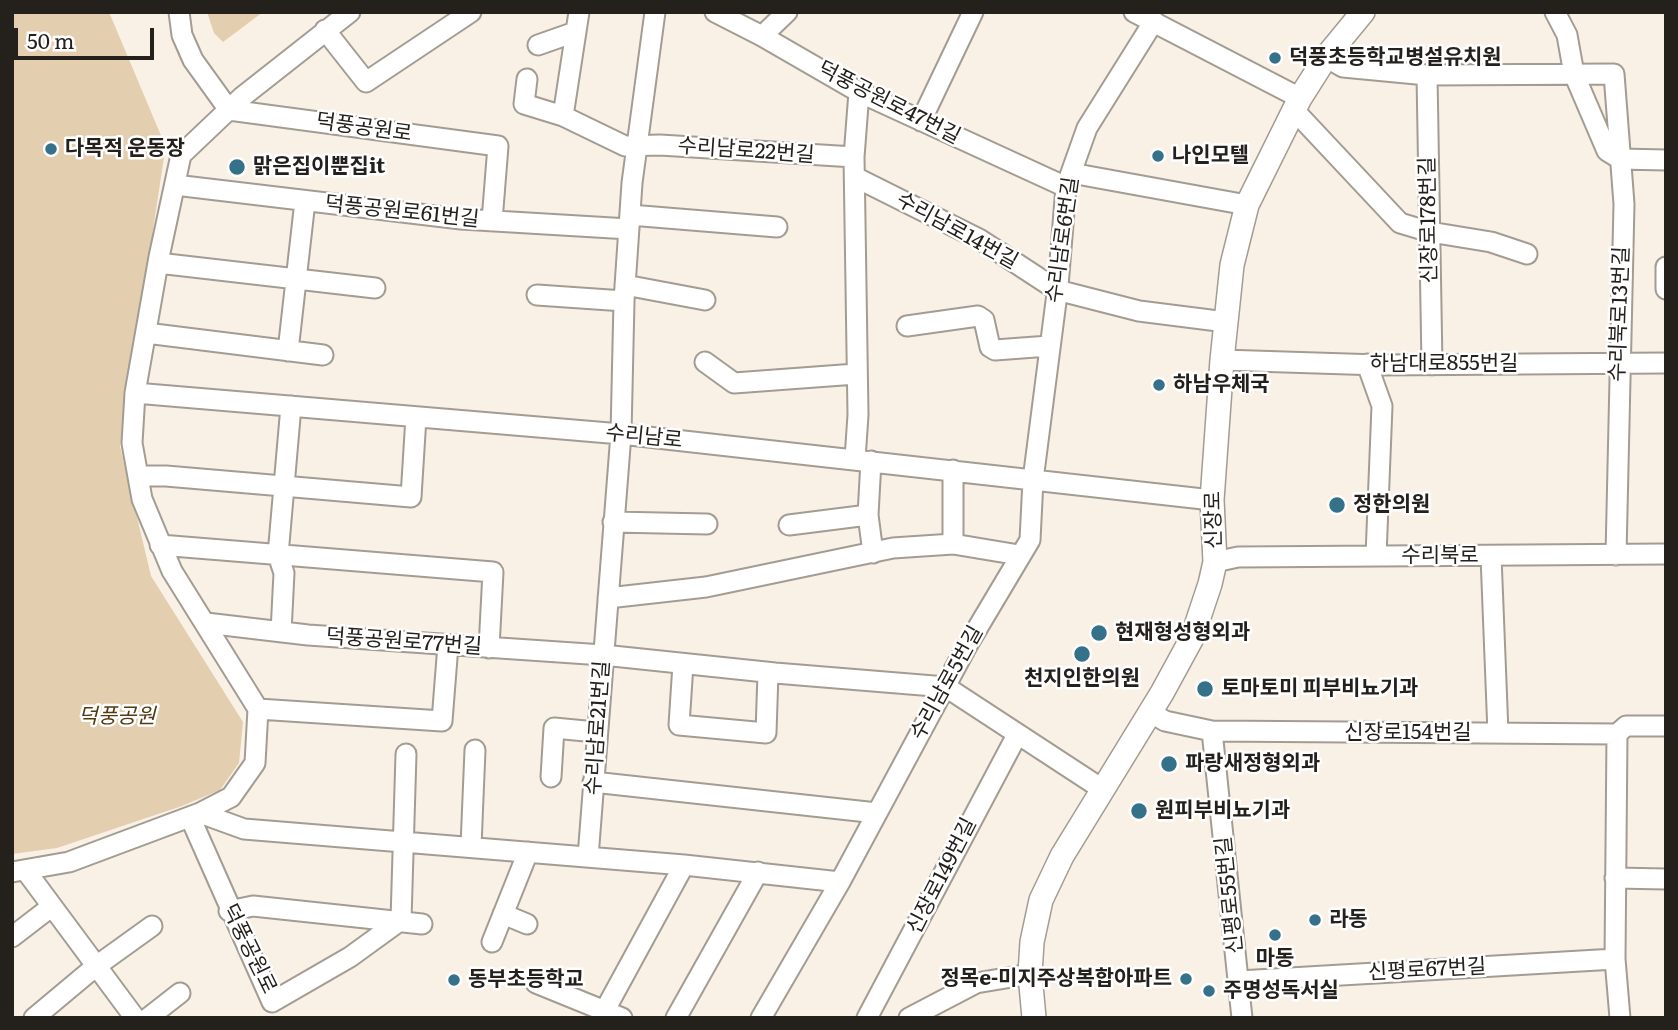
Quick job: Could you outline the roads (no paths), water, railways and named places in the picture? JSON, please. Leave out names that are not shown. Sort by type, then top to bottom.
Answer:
[{"type":"street","points":[[179,12],[182,35],[193,60],[229,110]]},
{"type":"street","points":[[19,872],[69,862],[195,815],[231,796],[255,763],[258,709],[172,571],[142,499],[132,443],[135,393],[158,262],[181,155],[229,110],[350,12]]},
{"type":"street","points":[[325,30],[366,82],[471,12]]},
{"type":"street","points":[[563,116],[579,12]]},
{"type":"street","points":[[621,434],[624,293],[655,12]]},
{"type":"street","name":"덕풍공원로47번길","points":[[715,12],[859,92],[921,121],[1069,180],[1247,205]]},
{"type":"street","points":[[762,36],[787,12]]},
{"type":"street","points":[[921,121],[973,12]]},
{"type":"street","points":[[1134,12],[1296,104],[1400,223],[1430,232],[1491,242],[1527,254]]},
{"type":"street","name":"신장로","points":[[1034,1018],[1030,974],[1035,920],[1041,900],[1062,856],[1192,638],[1215,562],[1212,500],[1222,360],[1232,265],[1247,205],[1296,104],[1326,57],[1363,12]]},
{"type":"street","points":[[1555,12],[1567,35],[1574,74],[1607,151],[1620,159],[1666,160]]},
{"type":"street","name":"수리남로6번길","points":[[1033,480],[1069,180],[1087,128],[1154,21]]},
{"type":"street","points":[[538,45],[575,32]]},
{"type":"street","points":[[1326,57],[1343,67],[1427,75],[1574,74]]},
{"type":"street","name":"수리북로13번길","points":[[1574,74],[1614,74],[1624,204],[1616,555]]},
{"type":"street","name":"신장로178번길","points":[[1427,75],[1432,365]]},
{"type":"street","name":"수리남로22번길","points":[[527,79],[524,104],[563,116],[625,146],[638,148],[660,145],[855,167]]},
{"type":"street","points":[[859,92],[855,167],[856,374],[873,553]]},
{"type":"street","name":"덕풍공원로","points":[[229,110],[498,146],[492,221]]},
{"type":"street","name":"수리남로14번길","points":[[855,167],[979,239],[1057,290],[1139,312],[1226,323]]},
{"type":"street","name":"덕풍공원로61번길","points":[[175,185],[492,221],[630,222]]},
{"type":"street","points":[[288,351],[305,201]]},
{"type":"street","points":[[630,222],[777,227]]},
{"type":"street","points":[[158,262],[376,288]]},
{"type":"street","points":[[1666,267],[1666,289]]},
{"type":"street","points":[[537,295],[624,293],[705,300]]},
{"type":"street","points":[[907,326],[978,316],[984,320],[990,347],[995,350],[1049,346]]},
{"type":"street","points":[[146,333],[323,355]]},
{"type":"street","name":"하남대로855번길","points":[[1222,360],[1367,365],[1666,363]]},
{"type":"street","points":[[705,362],[734,383],[856,374]]},
{"type":"street","points":[[1367,365],[1382,406],[1376,556]]},
{"type":"street","name":"수리남로","points":[[135,393],[621,434],[1212,500]]},
{"type":"street","points":[[281,632],[284,573],[278,555],[291,406]]},
{"type":"street","points":[[138,476],[411,497],[416,417]]},
{"type":"street","name":"수리남로21번길","points":[[588,857],[621,434]]},
{"type":"street","points":[[953,470],[953,544]]},
{"type":"street","name":"수리남로5번길","points":[[761,1018],[840,882],[1019,555],[1030,540],[1033,528],[1033,480]]},
{"type":"street","points":[[789,525],[868,515]]},
{"type":"street","points":[[613,522],[707,524]]},
{"type":"street","points":[[608,598],[706,587],[893,548],[953,544],[1019,555]]},
{"type":"street","points":[[160,545],[493,572],[489,648]]},
{"type":"street","name":"수리북로","points":[[1215,562],[1238,556],[1666,554]]},
{"type":"street","points":[[1491,556],[1498,733]]},
{"type":"street","name":"덕풍공원로77번길","points":[[206,623],[281,632],[603,655]]},
{"type":"street","points":[[258,709],[442,721],[448,645]]},
{"type":"street","points":[[603,655],[768,673],[946,687],[1102,789]]},
{"type":"street","points":[[683,663],[679,725],[766,733],[768,673]]},
{"type":"street","name":"신장로154번길","points":[[1150,712],[1165,721],[1212,731],[1617,734],[1626,726],[1666,726]]},
{"type":"street","points":[[551,777],[554,729],[596,732]]},
{"type":"street","name":"신평로55번길","points":[[1212,731],[1242,1018]]},
{"type":"street","points":[[1617,734],[1615,959],[1620,1018]]},
{"type":"street","name":"신장로149번길","points":[[867,1018],[1017,735]]},
{"type":"street","points":[[471,846],[475,750]]},
{"type":"street","points":[[401,920],[406,754]]},
{"type":"street","points":[[593,782],[877,813]]},
{"type":"street","points":[[195,815],[244,829],[405,840],[840,882]]},
{"type":"street","name":"덕풍공원로","points":[[195,815],[229,911],[272,1002],[350,957],[401,920]]},
{"type":"street","points":[[492,942],[528,852]]},
{"type":"street","points":[[536,983],[613,1014],[684,865]]},
{"type":"street","points":[[19,872],[51,906],[135,1018]]},
{"type":"street","points":[[676,1018],[758,872]]},
{"type":"street","points":[[1615,878],[1666,879]]},
{"type":"street","points":[[12,937],[51,906]]},
{"type":"street","points":[[229,911],[253,906],[422,924]]},
{"type":"street","points":[[503,914],[527,924]]},
{"type":"street","points":[[34,1018],[95,967],[152,926]]},
{"type":"street","name":"신평로67번길","points":[[1239,981],[1615,959]]},
{"type":"street","points":[[909,1018],[976,983],[1030,974]]},
{"type":"street","points":[[148,1018],[180,993]]},
{"type":"place","name":"덕풍초등학교병설유치원","points":[[1275,58]]},
{"type":"place","name":"다목적 운동장","points":[[51,149]]},
{"type":"place","name":"나인모텔","points":[[1158,156]]},
{"type":"place","name":"맑은집이뿐집it","points":[[237,167]]},
{"type":"place","name":"하남우체국","points":[[1159,385]]},
{"type":"place","name":"정한의원","points":[[1337,505]]},
{"type":"place","name":"현재형성형외과","points":[[1099,633]]},
{"type":"place","name":"천지인한의원","points":[[1082,654]]},
{"type":"place","name":"토마토미 피부비뇨기과","points":[[1205,689]]},
{"type":"place","name":"파랑새정형외과","points":[[1169,764]]},
{"type":"place","name":"원피부비뇨기과","points":[[1139,811]]},
{"type":"place","name":"라동","points":[[1315,920]]},
{"type":"place","name":"마동","points":[[1275,935]]},
{"type":"place","name":"정목e-미지주상복합아파트","points":[[1186,979]]},
{"type":"place","name":"동부초등학교","points":[[454,980]]},
{"type":"place","name":"주명성독서실","points":[[1209,991]]},
{"type":"park label","name":"덕풍공원","points":[[117,717]]}]
